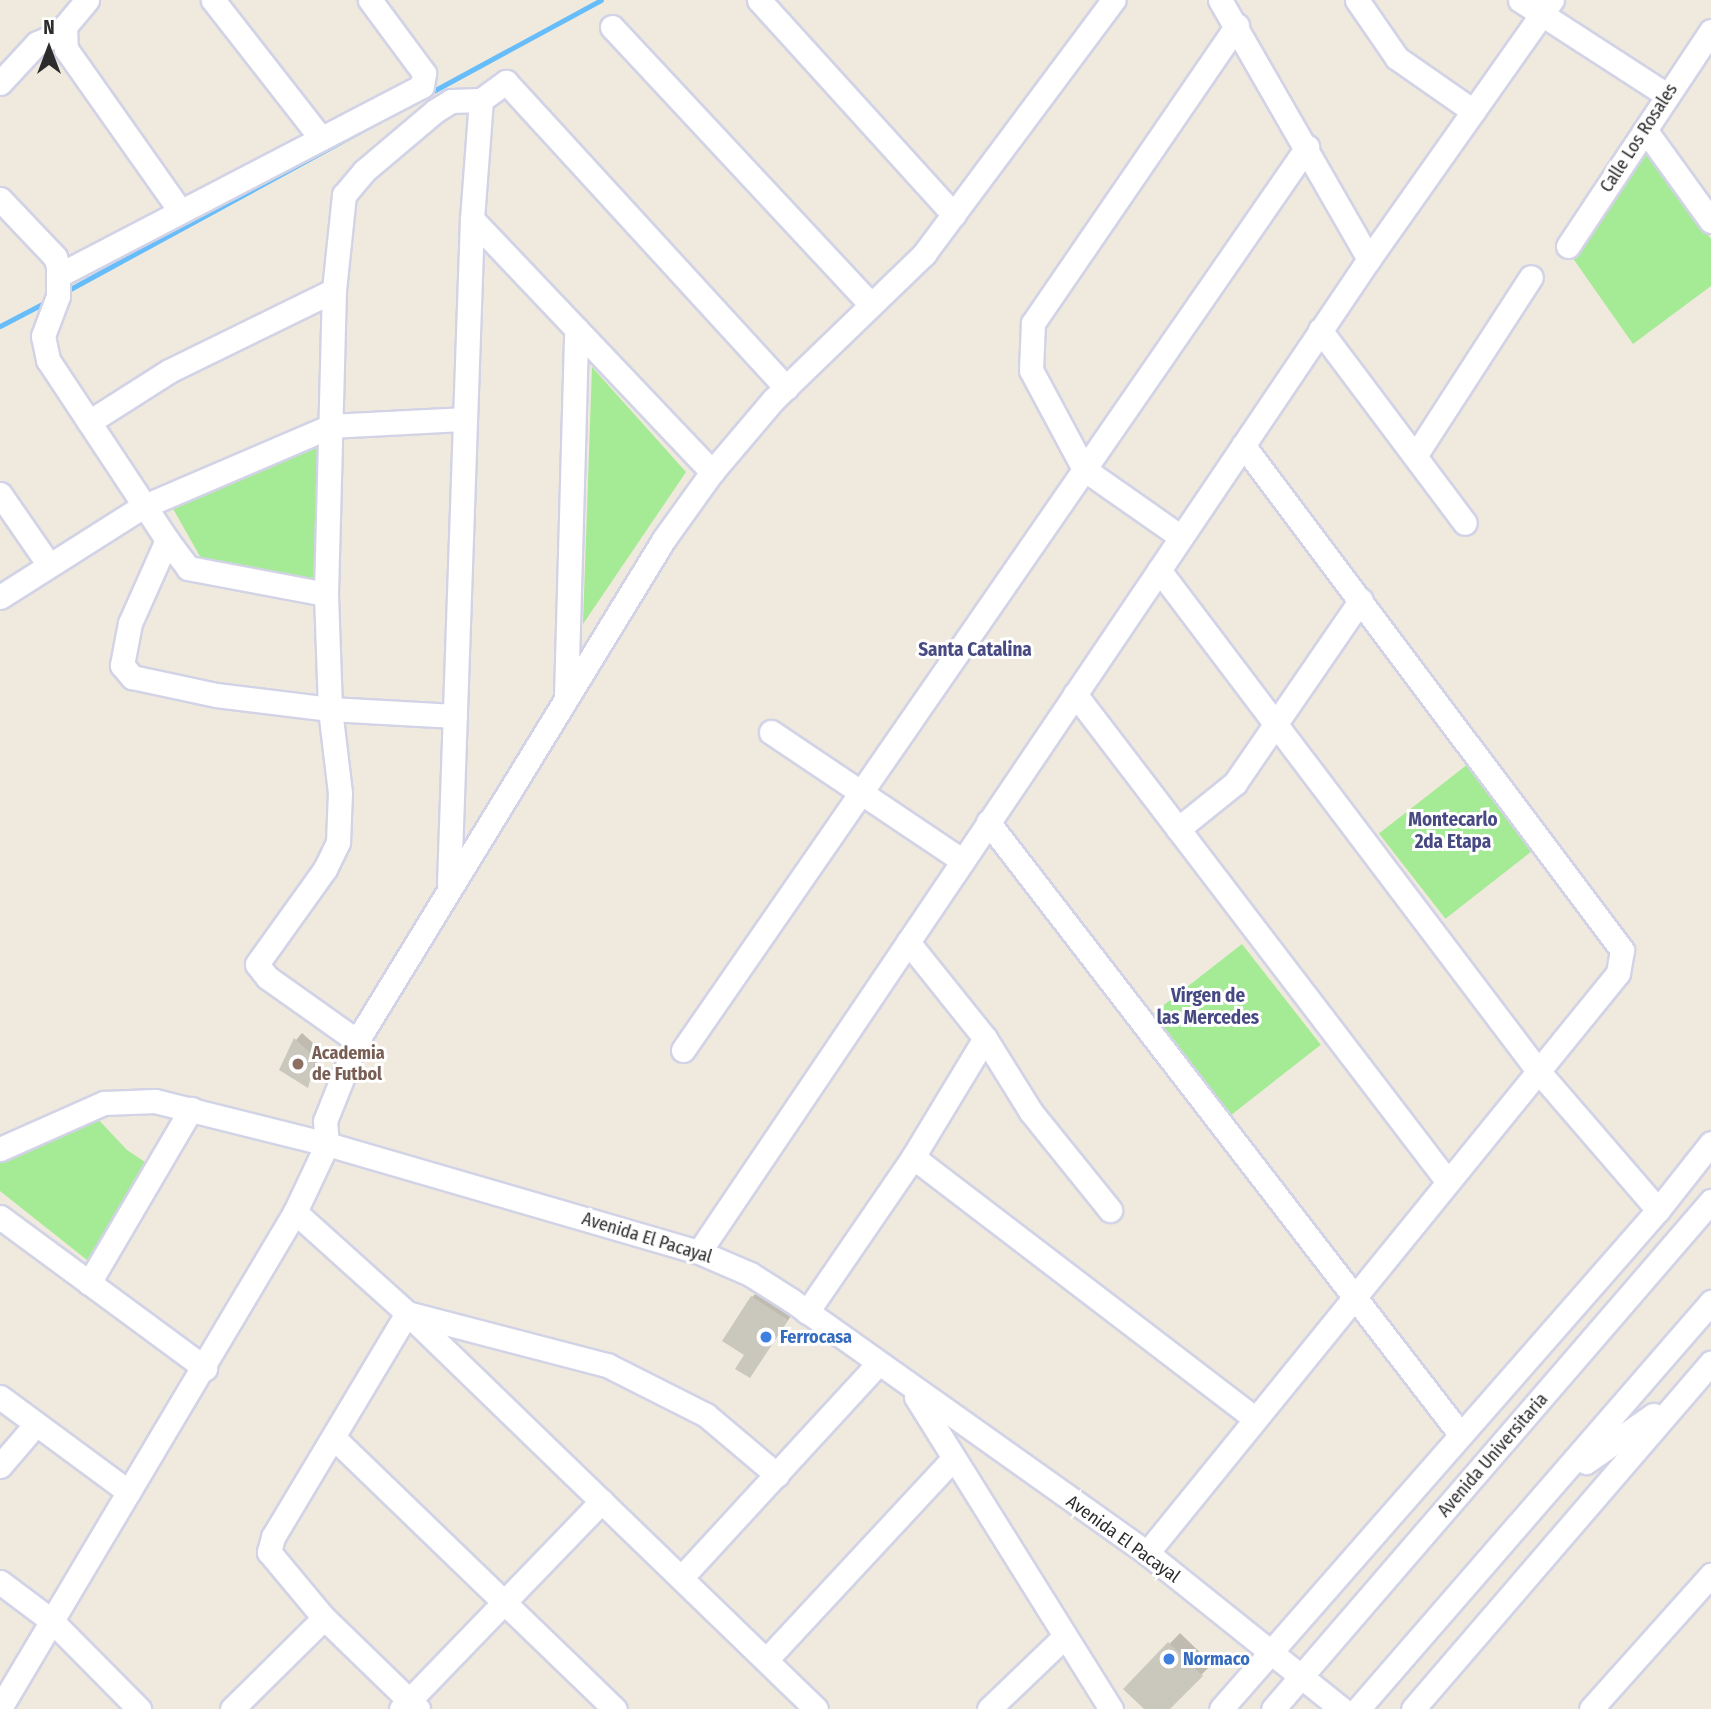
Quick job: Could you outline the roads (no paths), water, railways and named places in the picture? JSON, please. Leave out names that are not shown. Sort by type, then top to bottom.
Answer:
[{"type":"street","points":[[0,83],[37,43],[63,32],[87,0]]},
{"type":"street","points":[[213,0],[321,138]]},
{"type":"street","points":[[370,0],[424,74],[451,102]]},
{"type":"street","points":[[760,0],[954,215]]},
{"type":"street","points":[[0,1708],[205,1368],[295,1212],[327,1144],[325,1121],[357,1041],[566,698],[712,472],[786,388],[924,254],[1113,0]]},
{"type":"street","points":[[1220,0],[1307,146],[1369,259]]},
{"type":"street","points":[[1357,0],[1397,58],[1473,111]]},
{"type":"street","points":[[1520,0],[1547,6],[1667,95]]},
{"type":"street","points":[[699,1252],[1320,330],[1547,6]]},
{"type":"street","points":[[1181,537],[1084,469],[1031,370],[1033,323],[1237,25]]},
{"type":"street","points":[[612,27],[871,305]]},
{"type":"street","name":"Calle Los Rosales","points":[[1568,246],[1711,31]]},
{"type":"street","points":[[63,32],[66,49],[179,209]]},
{"type":"street","points":[[59,275],[179,209],[422,86],[424,74]]},
{"type":"street","points":[[357,1041],[267,977],[257,964],[325,869],[338,842],[340,793],[330,709],[326,594],[334,290],[344,195],[364,171],[451,102],[481,100],[506,82],[786,388]]},
{"type":"street","points":[[449,887],[472,219],[481,100]]},
{"type":"street","points":[[1646,131],[1711,221]]},
{"type":"street","points":[[683,1050],[1307,146]]},
{"type":"street","points":[[0,199],[55,257],[59,275],[43,345],[142,507],[188,568],[326,594]]},
{"type":"street","points":[[472,219],[712,472]]},
{"type":"street","points":[[1415,456],[1531,277]]},
{"type":"street","points":[[89,422],[169,371],[334,290]]},
{"type":"street","points":[[566,698],[576,329]]},
{"type":"street","points":[[1320,330],[1465,523]]},
{"type":"street","points":[[0,597],[142,507],[331,426],[465,419]]},
{"type":"street","points":[[1147,1553],[1618,973],[1622,950],[1243,444]]},
{"type":"street","points":[[0,494],[49,565]]},
{"type":"street","points":[[167,540],[130,623],[122,665],[132,677],[216,695],[330,709],[455,716]]},
{"type":"street","points":[[1159,570],[1539,1072],[1658,1210]]},
{"type":"street","points":[[1178,829],[1235,783],[1361,600]]},
{"type":"street","points":[[1075,694],[1448,1182]]},
{"type":"street","points":[[771,732],[963,861]]},
{"type":"street","points":[[988,822],[1461,1435]]},
{"type":"street","points":[[908,942],[985,1038],[1031,1112],[1110,1210]]},
{"type":"street","points":[[807,1312],[912,1157],[985,1038]]},
{"type":"street","name":"Avenida El Pacayal","points":[[0,1149],[104,1103],[155,1101],[327,1144],[699,1252],[750,1274],[807,1312],[913,1390],[1147,1553],[1274,1651],[1342,1709]]},
{"type":"street","points":[[89,1283],[191,1109]]},
{"type":"street","points":[[1221,1709],[1658,1210],[1711,1143]]},
{"type":"street","points":[[912,1157],[1254,1418]]},
{"type":"street","name":"Avenida Universitaria","points":[[1273,1709],[1711,1201]]},
{"type":"street","points":[[295,1212],[407,1313],[816,1709]]},
{"type":"street","points":[[0,1217],[205,1368]]},
{"type":"street","points":[[1357,1709],[1711,1303]]},
{"type":"street","points":[[407,1313],[335,1439],[273,1537],[269,1552],[324,1618],[409,1706],[601,1501]]},
{"type":"street","points":[[407,1313],[607,1365],[706,1415],[777,1475]]},
{"type":"street","points":[[1413,1709],[1711,1362]]},
{"type":"street","points":[[681,1578],[878,1364]]},
{"type":"street","points":[[913,1390],[952,1461],[1111,1709]]},
{"type":"street","points":[[1558,1481],[1681,1396]]},
{"type":"street","points":[[0,1397],[129,1492]]},
{"type":"street","points":[[0,1466],[36,1424]]},
{"type":"street","points":[[335,1439],[615,1709]]},
{"type":"street","points":[[766,1660],[952,1461]]},
{"type":"street","points":[[1591,1709],[1711,1574]]},
{"type":"street","points":[[0,1582],[52,1621],[139,1709]]},
{"type":"street","points":[[232,1709],[324,1618]]},
{"type":"street","points":[[989,1709],[1065,1636]]},
{"type":"waterway","points":[[426,95],[601,0]]},
{"type":"waterway","points":[[63,293],[380,120]]},
{"type":"waterway","points":[[0,326],[48,301]]},
{"type":"place","name":"Academia de Futbol","points":[[298,1064]]},
{"type":"place","name":"Ferrocasa","points":[[766,1337]]},
{"type":"place","name":"Normaco","points":[[1169,1659]]},
{"type":"district","name":"Santa Catalina","points":[[975,650]]},
{"type":"district","name":"Montecarlo 2da Etapa","points":[[1453,831]]},
{"type":"district","name":"Virgen de las Mercedes","points":[[1208,1007]]}]
